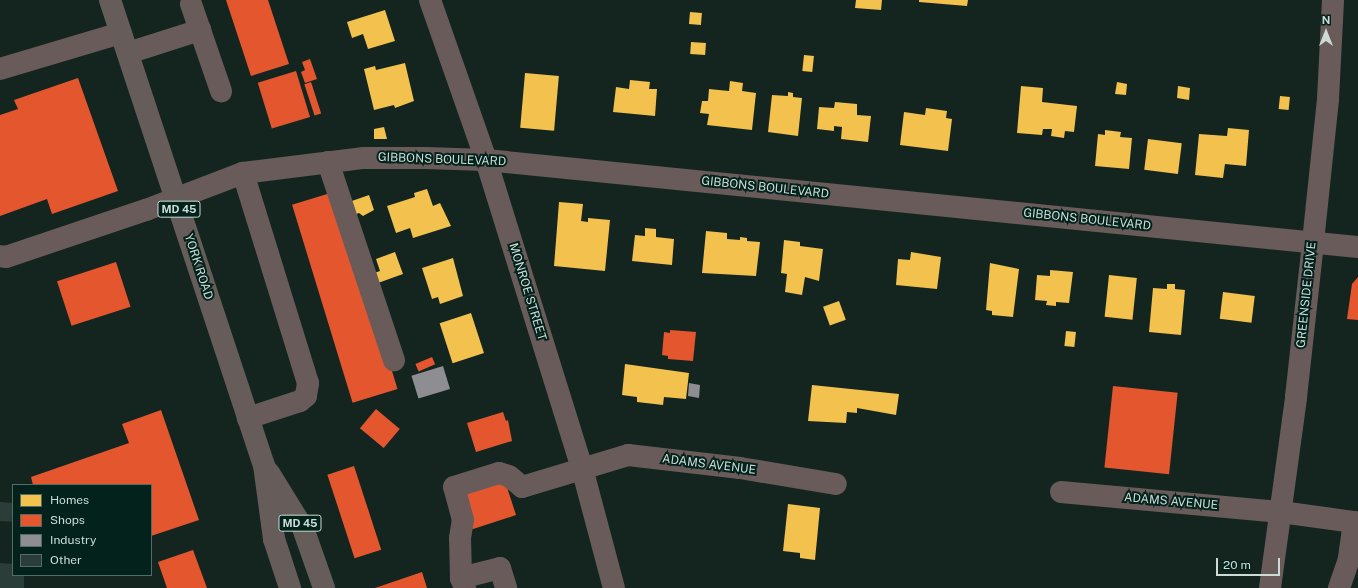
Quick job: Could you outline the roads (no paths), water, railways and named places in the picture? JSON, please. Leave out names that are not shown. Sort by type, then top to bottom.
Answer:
[{"type":"main road","name":"YORK ROAD","points":[[110,0],[264,465],[274,539],[290,588]]},
{"type":"main road","name":"YORK ROAD","points":[[264,465],[303,528],[324,588]]},
{"type":"street","name":"MONROE STREET","points":[[430,0],[486,160],[582,468],[614,588]]},
{"type":"street","name":"GREENSIDE DRIVE","points":[[1270,588],[1281,512],[1313,242],[1328,92],[1333,0]]},
{"type":"street","points":[[190,4],[221,91]]},
{"type":"street","points":[[128,53],[200,30]]},
{"type":"street","points":[[0,69],[121,33]]},
{"type":"street","name":"GIBBONS BOULEVARD","points":[[0,256],[6,256],[176,199],[243,173],[328,162],[380,158],[486,160],[1358,247]]},
{"type":"street","points":[[328,162],[394,360]]},
{"type":"street","points":[[243,173],[308,382],[306,396],[300,401],[248,418]]},
{"type":"street","name":"ADAMS AVENUE","points":[[463,583],[460,538],[463,520],[454,487],[499,473],[509,476],[522,487],[628,455],[740,468],[836,484]]},
{"type":"street","name":"ADAMS AVENUE","points":[[1061,492],[1281,512],[1354,522],[1349,559],[1339,588]]},
{"type":"street","points":[[463,583],[500,568],[506,588]]}]
